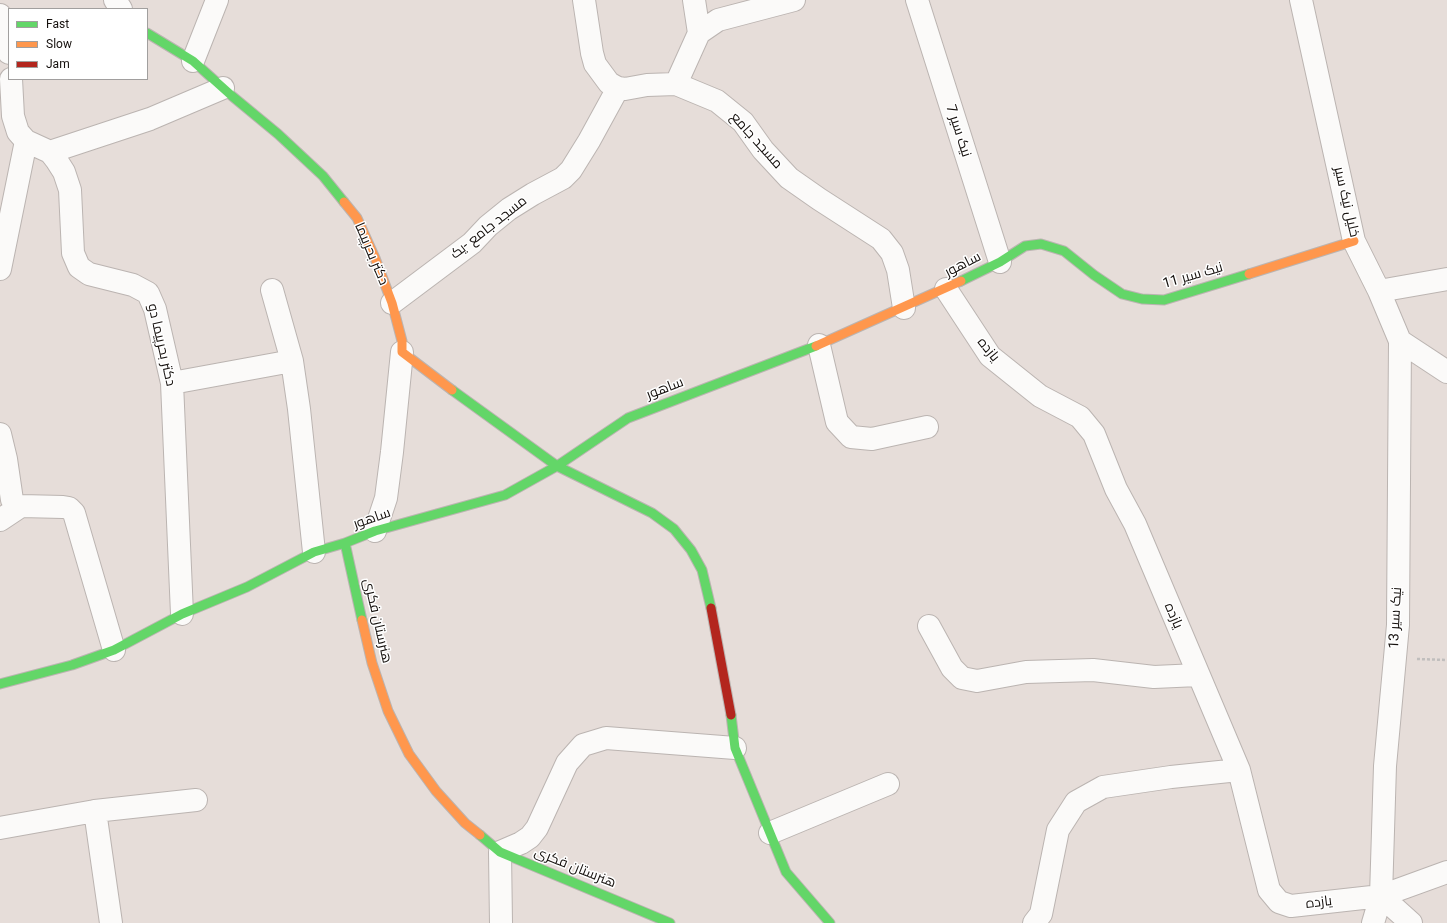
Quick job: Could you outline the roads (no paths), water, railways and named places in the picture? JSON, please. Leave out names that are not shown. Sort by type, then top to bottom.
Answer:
[{"type":"street","points":[[193,61],[217,0]]},
{"type":"street","points":[[584,0],[595,64],[609,83],[618,88]]},
{"type":"street","points":[[694,0],[699,33]]},
{"type":"street","points":[[676,84],[699,33],[718,20],[794,0]]},
{"type":"street","name":"نیک سیر 7","points":[[917,0],[1000,262]]},
{"type":"street","name":"خلیل نیک سیر","points":[[1301,0],[1354,241],[1379,291],[1400,341]]},
{"type":"street","points":[[0,15],[6,24],[8,43]]},
{"type":"street","name":"دکتر بحرپیما","points":[[148,34],[193,61],[278,134],[323,176],[357,218],[375,258],[392,302],[402,341],[402,352]]},
{"type":"street","points":[[0,265],[26,141],[18,132],[13,116],[11,80]]},
{"type":"street","name":"مسجد جامع","points":[[618,88],[625,89],[647,85],[676,84],[717,101],[743,122],[763,150],[789,178],[819,199],[881,238],[892,254],[898,270],[904,308]]},
{"type":"street","points":[[50,152],[150,119],[223,88]]},
{"type":"street","name":"مسجد جامع -یک","points":[[392,302],[472,243],[488,226],[509,209],[562,178],[571,170],[586,147],[618,88]]},
{"type":"street","name":"دکتر بحرپیما دو","points":[[26,141],[50,152],[64,172],[70,190],[73,253],[79,267],[89,274],[133,285],[148,292],[155,309],[172,383],[182,614]]},
{"type":"street","name":"نیک سیر 11","points":[[1000,262],[1025,246],[1041,244],[1064,251],[1094,275],[1122,294],[1142,299],[1164,300],[1354,241]]},
{"type":"street","name":"ساهور","points":[[345,543],[375,531],[505,495],[557,466],[628,418],[819,345],[946,289],[1000,262]]},
{"type":"street","points":[[1379,291],[1447,279]]},
{"type":"street","name":"یازده","points":[[946,289],[990,356],[1040,396],[1080,417],[1094,434],[1116,489],[1135,524],[1239,770],[1269,890],[1279,902],[1291,906],[1381,896],[1447,872]]},
{"type":"street","points":[[272,290],[292,361],[299,409],[314,552]]},
{"type":"street","points":[[1400,341],[1447,372]]},
{"type":"street","name":"نیک سیر 13","points":[[1373,923],[1381,896],[1385,766],[1398,625],[1400,341]]},
{"type":"street","points":[[819,345],[837,422],[851,437],[872,439],[927,427]]},
{"type":"street","points":[[402,352],[446,386],[557,466],[652,513],[674,529],[691,550],[702,570],[710,604],[731,711],[735,748],[786,872],[830,923]]},
{"type":"street","points":[[375,531],[386,498],[402,352]]},
{"type":"street","points":[[172,383],[292,361]]},
{"type":"street","points":[[0,434],[6,459],[12,500],[16,505],[63,507],[69,508],[74,513],[114,650]]},
{"type":"street","points":[[0,520],[21,506]]},
{"type":"street","points":[[0,684],[72,665],[114,650],[182,614],[247,587],[314,552],[345,543]]},
{"type":"street","name":"هنرستان فکری","points":[[345,543],[372,663],[388,711],[409,754],[436,790],[465,823],[500,852],[670,923]]},
{"type":"street","points":[[930,626],[952,668],[962,678],[977,681],[1026,672],[1093,670],[1154,677],[1198,674]]},
{"type":"street","points":[[500,923],[500,852],[521,842],[530,836],[537,828],[567,763],[583,745],[606,738],[735,748]]},
{"type":"street","points":[[1034,923],[1041,914],[1058,830],[1076,802],[1103,787],[1171,777],[1239,770]]},
{"type":"street","points":[[770,834],[888,784]]},
{"type":"street","points":[[0,828],[96,811],[196,800]]},
{"type":"street","points":[[96,811],[111,923]]},
{"type":"street","points":[[1381,896],[1411,923]]}]
